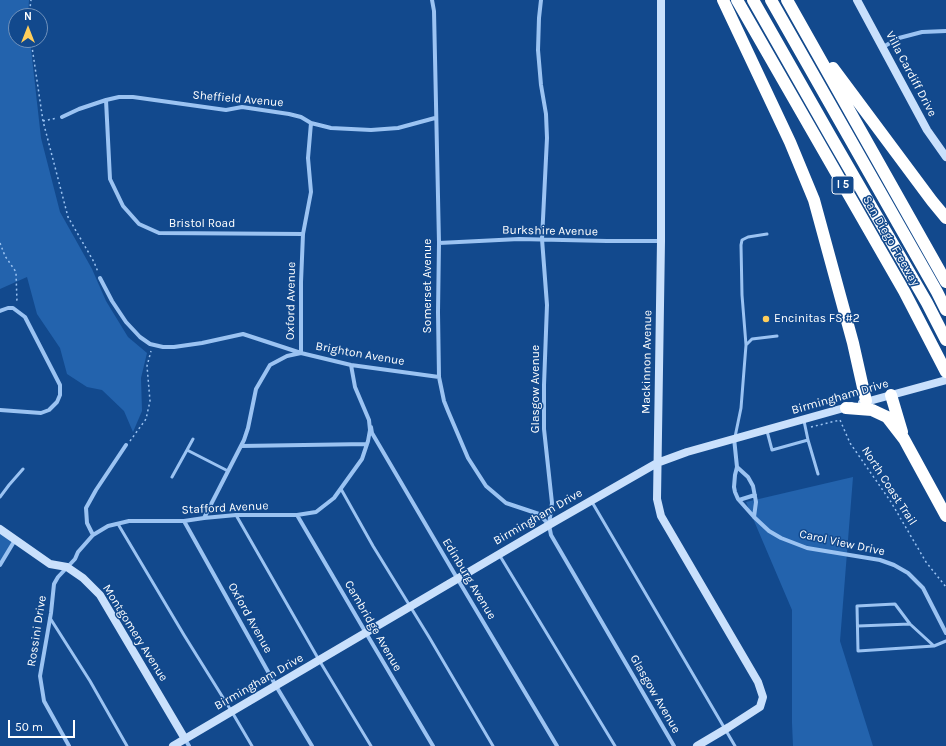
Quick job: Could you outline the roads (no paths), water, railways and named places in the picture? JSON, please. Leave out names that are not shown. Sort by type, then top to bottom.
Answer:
[{"type":"highway","points":[[723,0],[790,142],[814,200],[853,343],[866,402]]},
{"type":"highway","name":"San Diego Freeway","points":[[737,0],[904,291],[946,372]]},
{"type":"highway","points":[[754,0],[834,144],[927,303],[946,340]]},
{"type":"highway","points":[[771,0],[946,310]]},
{"type":"highway","points":[[787,0],[946,282]]},
{"type":"highway","points":[[804,29],[946,218]]},
{"type":"highway","points":[[891,395],[904,439]]},
{"type":"highway","points":[[846,408],[872,410],[887,417],[904,439],[946,516]]},
{"type":"street","name":"Somerset Avenue","points":[[432,0],[434,11],[435,118],[439,243],[439,377],[444,401],[468,458],[486,486],[506,503],[539,514],[549,525]]},
{"type":"street","name":"Glasgow Avenue","points":[[541,0],[538,50],[541,85],[546,114],[547,138],[542,239],[547,305],[544,429],[552,504],[549,525],[551,535],[674,746]]},
{"type":"street","name":"Mackinnon Avenue","points":[[661,0],[661,241],[658,499],[661,516],[758,682],[763,697],[760,707],[726,729]]},
{"type":"street","name":"Villa Cardiff Drive","points":[[857,0],[927,130],[946,157]]},
{"type":"street","points":[[883,47],[899,38],[922,32],[946,31]]},
{"type":"street","name":"Sheffield Avenue","points":[[62,117],[79,109],[106,100],[119,97],[133,97],[226,110],[242,107],[289,114],[301,117],[311,123],[331,128],[371,130],[398,128],[435,118]]},
{"type":"street","name":"Bristol Road","points":[[106,100],[110,178],[123,206],[139,224],[159,233],[303,234]]},
{"type":"street","name":"Oxford Avenue","points":[[204,518],[241,446],[248,428],[256,388],[270,365],[288,356],[301,353],[303,234],[311,192],[308,158],[311,123]]},
{"type":"street","name":"Burkshire Avenue","points":[[439,243],[519,239],[661,241]]},
{"type":"street","name":"Brighton Avenue","points":[[100,278],[117,310],[134,332],[150,344],[174,347],[202,343],[243,334],[301,353],[351,365],[439,377]]},
{"type":"street","points":[[0,311],[13,308],[25,317],[60,385],[60,395],[57,402],[49,410],[41,413],[0,410]]},
{"type":"street","points":[[351,365],[354,388],[368,420]]},
{"type":"street","name":"Birmingham Drive","points":[[173,746],[187,742],[232,712],[457,578],[658,463],[687,452],[734,438],[946,380]]},
{"type":"street","name":"Stafford Avenue","points":[[67,567],[93,535],[108,526],[129,521],[184,521],[236,515],[297,515],[316,512],[334,498],[362,459],[370,430],[368,420]]},
{"type":"street","name":"Edinburg Avenue","points":[[368,420],[372,433],[557,746]]},
{"type":"street","name":"Carol View Drive","points":[[734,438],[737,467],[734,487],[735,492],[739,500],[769,531],[781,538],[807,548],[880,560],[894,565],[908,573],[923,588],[946,633]]},
{"type":"street","points":[[241,446],[367,444]]},
{"type":"street","points":[[93,535],[87,523],[86,508],[96,490],[126,445]]},
{"type":"street","points":[[737,467],[748,477],[753,486],[756,502],[754,517]]},
{"type":"street","points":[[739,500],[755,495]]},
{"type":"street","name":"Cambridge Avenue","points":[[297,515],[433,746]]},
{"type":"street","name":"Oxford Avenue","points":[[184,521],[276,686],[312,746]]},
{"type":"street","name":"Montgomery Avenue","points":[[0,529],[50,564],[67,567],[84,578],[100,595],[187,742]]},
{"type":"street","points":[[0,565],[15,539]]},
{"type":"street","name":"Rossini Drive","points":[[67,567],[54,584],[40,676],[44,701],[69,746]]},
{"type":"street","points":[[697,746],[726,729]]},
{"type":"lane","points":[[734,438],[741,408],[746,345],[742,295],[741,245],[742,240],[748,237],[767,234]]},
{"type":"lane","points":[[746,345],[752,339],[777,336]]},
{"type":"lane","points":[[803,419],[818,474]]},
{"type":"lane","points":[[767,429],[772,450],[808,440]]},
{"type":"lane","points":[[172,477],[193,439]]},
{"type":"lane","points":[[187,450],[228,471]]},
{"type":"lane","points":[[0,498],[23,469]]},
{"type":"lane","points":[[341,489],[373,546],[493,746]]},
{"type":"lane","points":[[591,501],[735,746]]},
{"type":"lane","points":[[236,515],[319,660],[371,746]]},
{"type":"lane","points":[[118,524],[252,746]]},
{"type":"lane","points":[[499,554],[615,746]]},
{"type":"lane","points":[[934,646],[910,624],[896,604],[857,606],[858,651],[934,646],[946,641]]},
{"type":"lane","points":[[50,618],[90,681],[128,746]]},
{"type":"lane","points":[[858,626],[910,624]]},
{"type":"place","name":"Encinitas FS #2","points":[[766,319]]}]
